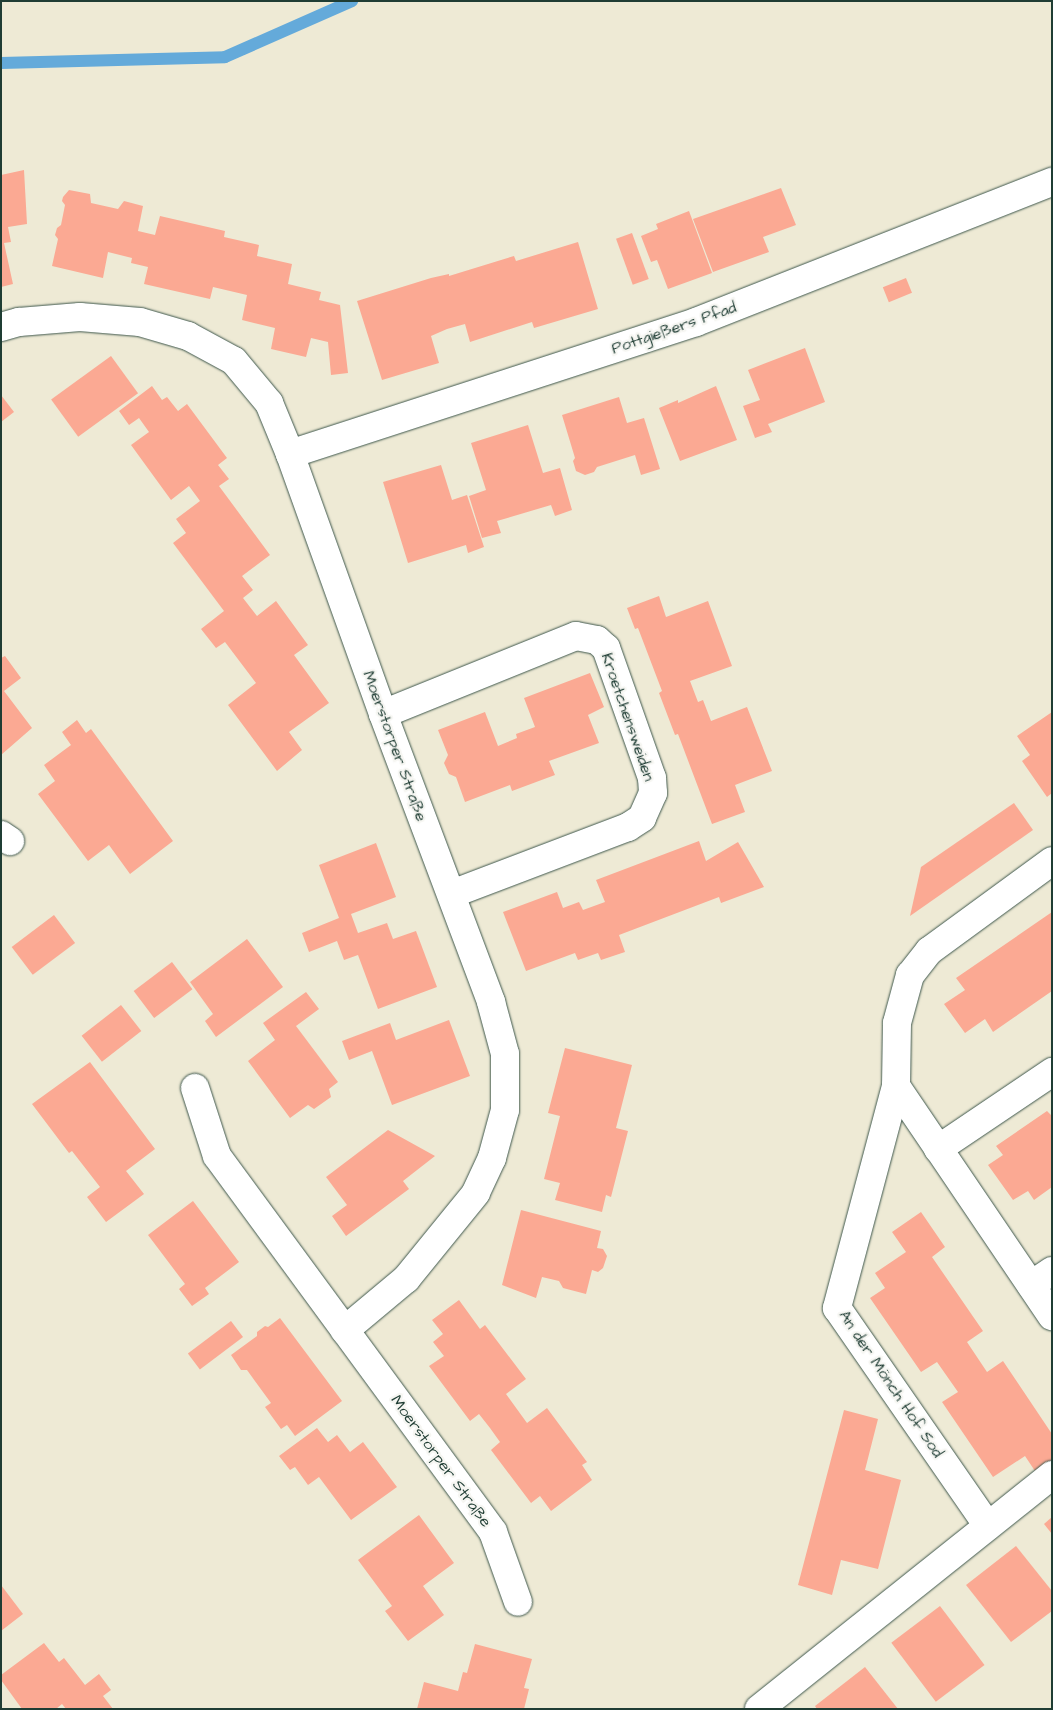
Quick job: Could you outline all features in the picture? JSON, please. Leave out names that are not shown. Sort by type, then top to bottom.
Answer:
[{"type":"street","name":"Pottgießers Pfad","points":[[290,454],[696,322],[1052,182]]},
{"type":"street","name":"Moerstorper Straße","points":[[1,327],[19,322],[80,316],[140,322],[188,336],[234,362],[269,403],[290,454],[382,714],[452,894],[491,1002],[505,1054],[505,1110],[492,1158],[476,1192],[406,1279],[345,1330]]},
{"type":"street","name":"Kroetchensweiden","points":[[382,714],[576,636],[597,640],[606,648],[652,778],[653,792],[642,818],[628,827],[452,894]]},
{"type":"street","name":"An der Mönch Hof Sod","points":[[988,1526],[837,1308],[896,1086],[897,1023],[910,975],[929,951],[1052,861]]},
{"type":"street","points":[[938,1149],[1052,1072]]},
{"type":"street","points":[[896,1086],[938,1149],[1041,1278],[1052,1316]]},
{"type":"street","name":"Moerstorper Straße","points":[[195,1088],[217,1156],[493,1532],[518,1602]]},
{"type":"street","points":[[759,1709],[1052,1475]]},
{"type":"building","points":[[24,170],[27,224],[8,227],[11,242],[4,243],[13,284],[1,287],[1,175]]},
{"type":"building","points":[[781,188],[796,225],[763,237],[769,252],[713,272],[693,219]]},
{"type":"building","points":[[69,190],[90,194],[91,203],[118,209],[124,201],[143,206],[138,231],[155,235],[160,216],[225,231],[224,237],[259,245],[257,256],[292,264],[288,284],[321,292],[319,300],[340,305],[348,373],[331,375],[328,342],[311,338],[306,357],[271,349],[275,328],[242,320],[247,295],[213,287],[210,299],[144,284],[148,267],[131,263],[132,258],[108,252],[103,278],[52,266],[58,239],[55,235],[57,228],[61,225],[65,205],[62,201]]},
{"type":"building","points":[[689,211],[712,273],[668,289],[657,260],[651,262],[641,236],[658,229],[656,224]]},
{"type":"building","points":[[632,233],[649,279],[633,285],[616,239]]},
{"type":"building","points":[[578,242],[598,309],[534,328],[532,322],[470,342],[465,324],[447,329],[431,336],[439,363],[382,380],[357,301],[431,278],[449,274],[449,276],[514,256],[516,261]]},
{"type":"building","points":[[906,278],[912,293],[889,302],[883,287]]},
{"type":"building","points":[[805,348],[825,402],[768,424],[772,432],[755,438],[743,406],[760,400],[748,370]]},
{"type":"building","points":[[111,356],[138,393],[78,437],[51,399]]},
{"type":"building","points":[[152,386],[162,400],[167,397],[178,411],[187,404],[227,458],[218,465],[229,479],[219,486],[270,555],[242,576],[253,590],[243,598],[257,616],[276,601],[308,645],[294,655],[329,703],[289,732],[302,750],[277,771],[228,705],[256,683],[225,642],[216,648],[201,629],[224,611],[173,543],[186,533],[176,519],[200,501],[189,486],[171,500],[131,445],[149,432],[139,418],[129,425],[119,411]]},
{"type":"building","points":[[716,386],[737,440],[680,461],[659,408],[678,400],[678,403]]},
{"type":"building","points":[[1,395],[14,412],[1,422]]},
{"type":"building","points":[[619,397],[627,423],[644,418],[660,469],[641,475],[635,455],[597,467],[594,472],[585,475],[576,471],[573,461],[575,458],[562,415]]},
{"type":"building","points":[[528,425],[543,473],[560,468],[572,510],[555,516],[551,505],[497,521],[501,533],[482,538],[469,496],[486,490],[471,443]]},
{"type":"building","points":[[441,465],[452,500],[467,495],[484,547],[468,553],[466,545],[408,563],[383,482]]},
{"type":"building","points":[[659,596],[666,617],[708,601],[732,666],[690,681],[698,702],[703,700],[711,721],[747,707],[772,771],[735,785],[745,812],[712,824],[678,734],[675,735],[659,693],[662,691],[638,628],[635,629],[627,608]]},
{"type":"building","points":[[5,656],[21,678],[4,691],[32,728],[1,755],[1,658]]},
{"type":"building","points":[[590,673],[604,707],[588,715],[599,743],[549,761],[555,775],[512,791],[510,785],[465,802],[456,777],[449,774],[444,763],[448,755],[438,730],[485,712],[498,746],[517,738],[516,734],[535,727],[524,698]]},
{"type":"building","points":[[1052,712],[1052,793],[1047,797],[1022,761],[1030,755],[1017,736]]},
{"type":"building","points":[[77,720],[86,733],[91,729],[173,841],[130,874],[109,845],[88,861],[38,794],[55,781],[44,765],[71,745],[62,732]]},
{"type":"building","points":[[1014,803],[1033,830],[910,916],[921,867]]},
{"type":"building","points":[[699,841],[706,861],[738,842],[764,887],[721,903],[719,897],[619,935],[625,952],[601,960],[598,953],[578,960],[575,953],[526,971],[503,912],[557,892],[563,908],[579,902],[583,910],[605,902],[596,880]]},
{"type":"building","points":[[376,843],[396,897],[351,914],[358,933],[387,923],[393,939],[416,931],[437,987],[378,1009],[358,955],[344,960],[337,941],[309,952],[302,933],[339,918],[319,865]]},
{"type":"building","points":[[1052,912],[1052,991],[993,1032],[985,1019],[965,1033],[944,1004],[965,990],[956,978]]},
{"type":"building","points":[[54,915],[75,943],[33,975],[12,947]]},
{"type":"building","points":[[247,939],[283,987],[216,1037],[205,1021],[213,1014],[190,982]]},
{"type":"building","points":[[172,962],[192,989],[154,1018],[134,991]]},
{"type":"building","points":[[306,992],[319,1009],[296,1026],[338,1082],[329,1089],[331,1097],[314,1109],[308,1105],[290,1118],[248,1061],[275,1040],[263,1023]]},
{"type":"building","points":[[121,1005],[141,1031],[102,1062],[82,1036]]},
{"type":"building","points":[[449,1020],[470,1076],[392,1105],[372,1051],[349,1060],[342,1041],[390,1023],[396,1040]]},
{"type":"building","points":[[565,1048],[632,1065],[616,1128],[628,1131],[611,1197],[606,1195],[602,1212],[555,1200],[560,1183],[544,1179],[560,1116],[548,1113]]},
{"type":"building","points":[[90,1062],[155,1149],[126,1171],[144,1194],[106,1222],[87,1197],[100,1187],[72,1151],[69,1153],[32,1104]]},
{"type":"building","points":[[1047,1111],[1052,1116],[1052,1187],[1034,1200],[1028,1191],[1013,1200],[988,1165],[1003,1155],[996,1146]]},
{"type":"building","points":[[388,1130],[435,1156],[403,1181],[409,1189],[346,1236],[332,1216],[347,1205],[326,1177]]},
{"type":"building","points":[[193,1201],[239,1262],[205,1288],[209,1294],[192,1306],[179,1289],[185,1284],[148,1235]]},
{"type":"building","points":[[521,1210],[601,1231],[597,1248],[603,1249],[607,1256],[603,1268],[598,1272],[592,1270],[586,1294],[563,1288],[559,1281],[542,1277],[536,1298],[502,1285]]},
{"type":"building","points":[[921,1212],[945,1247],[932,1257],[983,1331],[967,1342],[987,1372],[1003,1361],[1052,1434],[1052,1460],[1035,1471],[1025,1456],[993,1477],[942,1402],[958,1392],[937,1362],[921,1372],[870,1298],[885,1288],[875,1273],[906,1252],[892,1232]]},
{"type":"building","points":[[459,1300],[480,1329],[485,1325],[526,1379],[506,1394],[527,1423],[547,1408],[587,1462],[582,1465],[592,1480],[551,1511],[540,1496],[531,1503],[491,1450],[500,1442],[490,1428],[479,1414],[470,1421],[429,1366],[444,1356],[433,1342],[443,1334],[432,1320]]},
{"type":"building","points":[[280,1318],[342,1401],[295,1436],[287,1425],[281,1429],[265,1407],[271,1403],[247,1370],[241,1370],[231,1355],[257,1336],[257,1332]]},
{"type":"building","points":[[231,1321],[243,1337],[200,1369],[188,1353]]},
{"type":"building","points":[[844,1410],[878,1419],[865,1470],[901,1480],[878,1569],[841,1560],[832,1595],[798,1585]]},
{"type":"building","points":[[317,1428],[328,1442],[337,1435],[350,1452],[363,1442],[397,1487],[351,1520],[319,1477],[308,1485],[295,1467],[290,1470],[279,1456]]},
{"type":"building","points":[[419,1515],[454,1563],[423,1586],[444,1615],[408,1641],[385,1611],[392,1606],[358,1560]]},
{"type":"building","points":[[1052,1517],[1052,1534],[1044,1524]]},
{"type":"building","points":[[1016,1546],[1052,1591],[1052,1611],[1011,1642],[966,1585]]},
{"type":"building","points":[[1,1585],[23,1614],[1,1631]]},
{"type":"building","points":[[940,1606],[985,1665],[936,1702],[891,1643]]},
{"type":"building","points":[[44,1643],[59,1662],[64,1658],[85,1685],[99,1674],[111,1690],[103,1696],[113,1709],[66,1709],[62,1704],[56,1709],[22,1709],[1,1680],[1,1675]]},
{"type":"building","points":[[475,1644],[532,1659],[524,1688],[529,1689],[524,1709],[417,1709],[424,1682],[458,1691],[463,1672],[467,1673]]},
{"type":"building","points":[[865,1667],[898,1709],[817,1709],[815,1706]]},
{"type":"waterway","points":[[1,63],[225,57],[352,1]]}]
